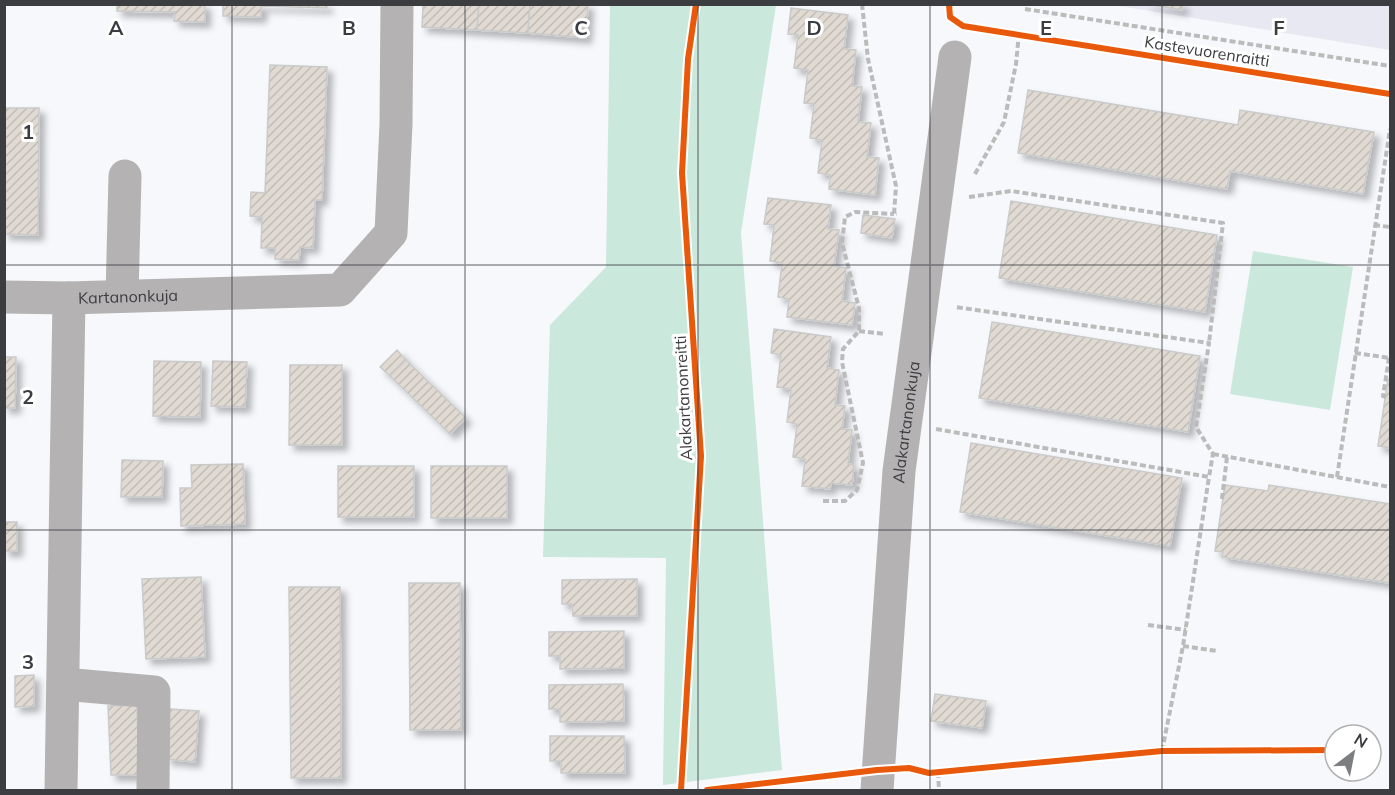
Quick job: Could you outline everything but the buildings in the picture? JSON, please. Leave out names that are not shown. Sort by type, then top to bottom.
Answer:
[{"type":"street","name":"Kartanonkuja","points":[[61,790],[69,298],[340,290],[391,233],[396,124],[397,4]]},
{"type":"street","name":"Alakartanonkuja","points":[[877,790],[904,424],[955,57]]},
{"type":"street","points":[[122,297],[125,176]]},
{"type":"street","points":[[4,297],[69,298]]},
{"type":"street","points":[[63,684],[154,692],[153,790]]},
{"type":"path","points":[[862,4],[868,58],[896,186],[894,214]]},
{"type":"path","points":[[1022,7],[1023,17]]},
{"type":"path","points":[[1019,33],[1021,25]]},
{"type":"path","points":[[1008,32],[1030,35]]},
{"type":"path","points":[[1336,477],[1390,129]]},
{"type":"path","points":[[964,198],[1011,191],[1223,223],[1209,343],[1196,427],[1213,454],[1186,630],[1162,752]]},
{"type":"path","points":[[823,501],[845,501],[857,490],[863,463],[842,362],[843,349],[859,331],[859,308],[842,243],[845,217],[855,212],[933,218]]},
{"type":"path","points":[[1374,225],[1390,227]]},
{"type":"path","points":[[945,306],[1209,343]]},
{"type":"path","points":[[1355,353],[1390,358],[1383,396],[1386,397]]},
{"type":"path","points":[[904,424],[1209,477]]},
{"type":"path","points":[[1213,454],[1390,487]]},
{"type":"path","points":[[1222,500],[1227,457]]},
{"type":"path","points":[[1148,625],[1186,630]]},
{"type":"path","points":[[1183,646],[1217,651]]},
{"type":"path","points":[[1150,753],[1174,751]]},
{"type":"path","points":[[929,773],[950,771]]},
{"type":"path","points":[[938,772],[939,790]]},
{"type":"shaded area","points":[[1113,5],[1390,5],[1390,50]]},
{"type":"green space","points":[[610,5],[776,5],[741,233],[782,770],[663,785],[666,558],[543,557],[550,325],[606,267]]},
{"type":"green space","points":[[1253,251],[1353,267],[1330,410],[1230,394]]},
{"type":"cycle path","name":"Alakartanonreitti","points":[[681,790],[701,456],[682,173],[688,59],[696,4]]},
{"type":"cycle path","name":"Kastevuorenraitti","points":[[949,4],[950,17],[963,26],[1390,94]]},
{"type":"cycle path","points":[[707,790],[877,770],[909,768],[929,773],[1162,751],[1323,750]]}]
